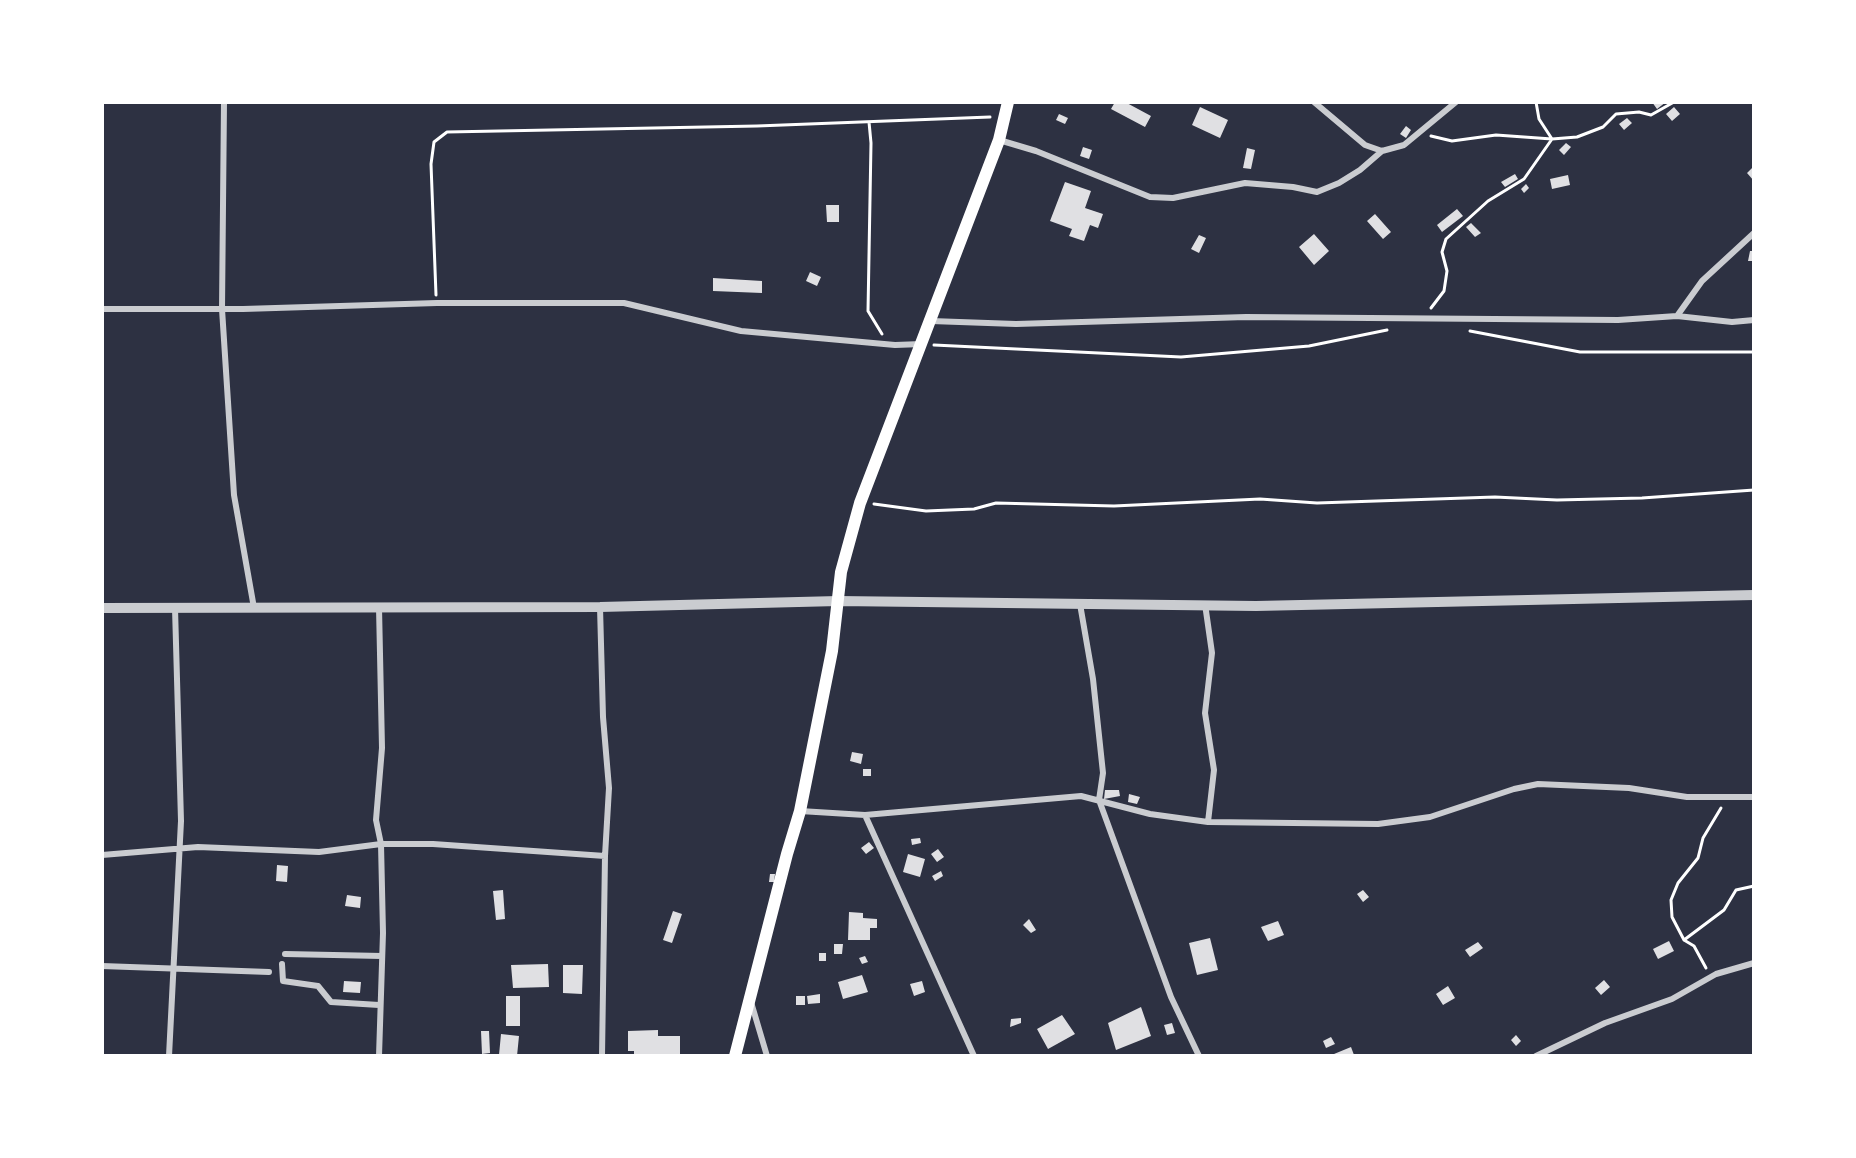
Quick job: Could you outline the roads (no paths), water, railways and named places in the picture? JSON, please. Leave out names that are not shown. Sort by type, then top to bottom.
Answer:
[{"type":"main road","points":[[735,1056],[800,811],[826,687],[841,572],[860,503],[923,344],[999,140],[1002,117],[1008,102]]},
{"type":"street","points":[[224,102],[222,309],[234,495],[254,609]]},
{"type":"street","points":[[1314,102],[1365,145],[1382,151]]},
{"type":"street","points":[[999,140],[1036,151],[1150,197],[1173,198],[1245,183],[1293,186],[1317,192],[1353,175],[1382,151],[1404,145],[1456,102]]},
{"type":"street","points":[[1677,316],[1702,281],[1754,233]]},
{"type":"street","points":[[102,309],[222,309],[437,303],[624,303],[741,332],[895,345],[923,344]]},
{"type":"street","points":[[931,321],[1016,324],[1246,317],[1618,320],[1677,316],[1732,322],[1754,320]]},
{"type":"street","points":[[102,608],[600,607],[838,601],[1256,606],[1754,595]]},
{"type":"street","points":[[1080,604],[1093,679],[1103,773],[1099,800],[1171,997],[1199,1056]]},
{"type":"street","points":[[1205,604],[1212,652],[1205,713],[1214,770],[1208,822]]},
{"type":"street","points":[[379,607],[382,748],[376,820],[381,844],[382,956],[379,1056]]},
{"type":"street","points":[[600,607],[603,717],[609,788],[605,856],[602,1056]]},
{"type":"street","points":[[169,1056],[180,849],[175,608]]},
{"type":"street","points":[[800,811],[866,815],[1072,796],[1099,800],[1150,814],[1208,822],[1397,824],[1430,817],[1514,789],[1545,784],[1726,798],[1754,797]]},
{"type":"street","points":[[866,815],[974,1056]]},
{"type":"street","points":[[102,855],[198,847],[319,852],[381,844],[432,843],[605,856]]},
{"type":"street","points":[[285,954],[382,956]]},
{"type":"street","points":[[1536,1056],[1605,1023],[1672,999],[1716,975],[1754,963]]},
{"type":"street","points":[[282,964],[283,981],[318,986],[331,1002],[380,1005]]},
{"type":"street","points":[[102,966],[269,972]]},
{"type":"street","points":[[751,1001],[767,1056]]}]
